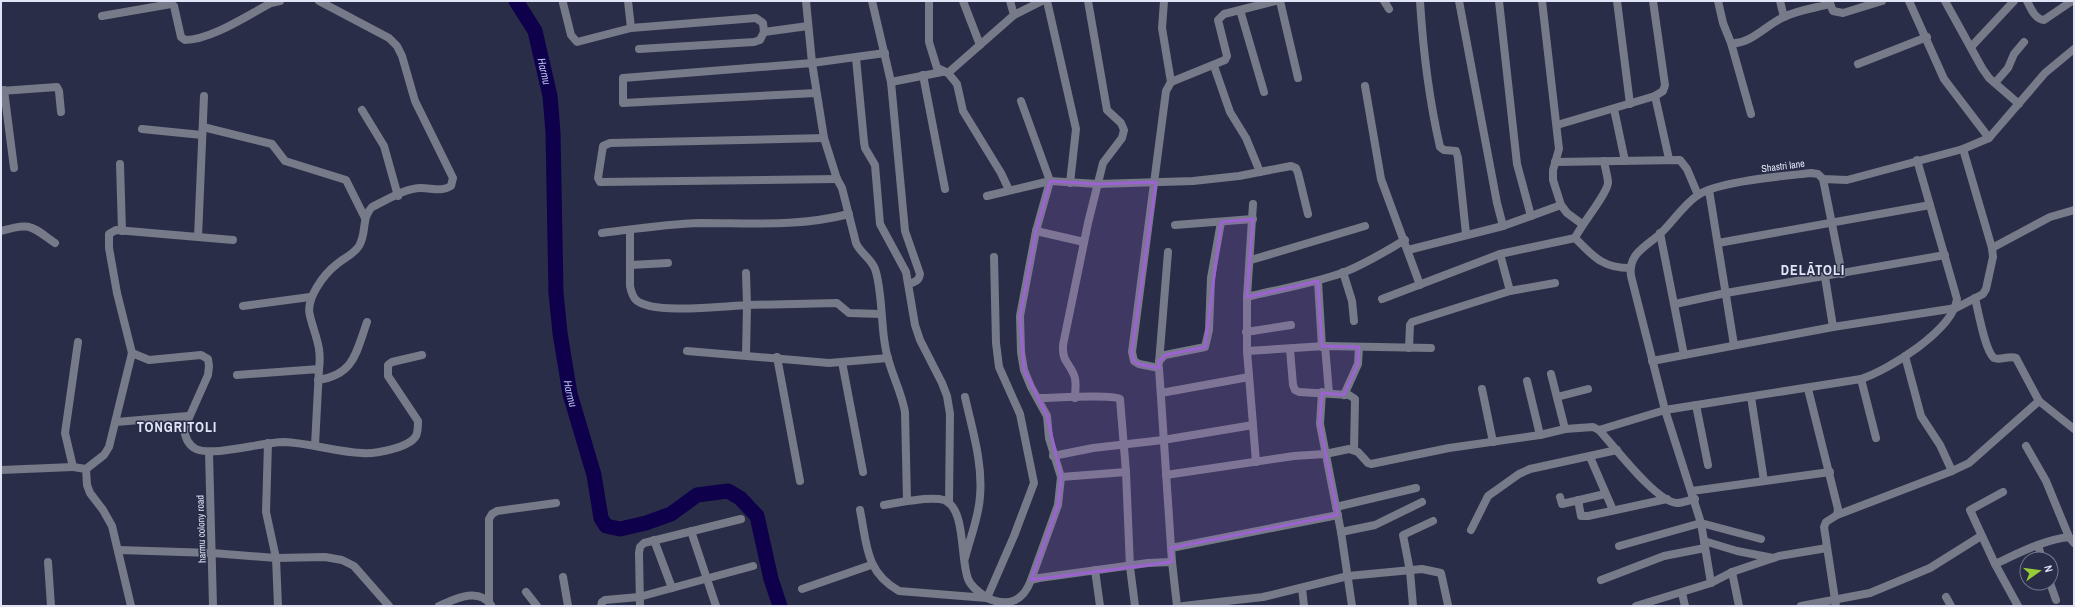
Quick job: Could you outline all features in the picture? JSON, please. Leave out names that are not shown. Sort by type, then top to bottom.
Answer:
[{"type":"street","points":[[132,1],[133,10]]},
{"type":"street","points":[[102,16],[171,4],[174,6],[182,37],[185,40],[190,40],[219,30],[271,3],[280,1]]},
{"type":"street","points":[[315,445],[318,380],[321,354],[309,315],[310,297],[331,270],[358,247],[365,229],[365,218],[367,212],[372,207],[414,188],[442,190],[451,186],[451,172],[415,101],[397,46],[390,38],[319,1]]},
{"type":"street","points":[[628,1],[631,28]]},
{"type":"street","points":[[806,1],[812,63],[824,138],[837,179],[842,188],[858,249],[871,261],[875,269],[888,358],[903,398],[905,412],[907,501]]},
{"type":"street","points":[[872,1],[891,82],[905,231],[920,274],[920,278],[916,282],[908,284]]},
{"type":"street","points":[[929,1],[929,42],[937,68],[945,72],[957,84],[963,111],[1001,173],[1009,190]]},
{"type":"street","points":[[963,1],[980,46]]},
{"type":"street","points":[[1010,1],[1014,16]]},
{"type":"street","points":[[891,82],[945,72],[980,46],[1014,16],[1042,1]]},
{"type":"street","points":[[1047,1],[1076,130],[1070,183]]},
{"type":"street","points":[[1076,398],[1074,375],[1065,363],[1063,355],[1084,242],[1103,163],[1122,138],[1124,130],[1121,123],[1107,110],[1088,1]]},
{"type":"street","points":[[1159,364],[1139,364],[1134,361],[1132,352],[1156,182],[1166,91],[1171,82],[1162,28],[1164,1]]},
{"type":"street","points":[[1171,82],[1214,66],[1225,60],[1227,56],[1218,27],[1218,20],[1224,14],[1275,1]]},
{"type":"street","points":[[1280,1],[1298,78]]},
{"type":"street","points":[[1384,1],[1389,9]]},
{"type":"street","points":[[1420,1],[1424,52],[1435,124],[1440,147],[1444,150],[1456,151],[1458,158],[1466,234]]},
{"type":"street","points":[[1459,1],[1497,203],[1503,226]]},
{"type":"street","points":[[1499,1],[1518,164],[1530,216]]},
{"type":"street","points":[[1542,1],[1559,149],[1553,170],[1553,180],[1561,205],[1567,213],[1582,224]]},
{"type":"street","points":[[1617,1],[1630,104]]},
{"type":"street","points":[[1557,125],[1630,104],[1655,96],[1664,91],[1665,85],[1653,1]]},
{"type":"street","points":[[1718,1],[1723,23],[1731,43],[1751,114]]},
{"type":"street","points":[[1780,1],[1784,16]]},
{"type":"street","points":[[1731,43],[1737,44],[1745,40],[1784,16],[1829,2],[1833,11],[1843,14],[1882,1]]},
{"type":"street","points":[[1909,1],[1927,37],[1944,79],[1989,138]]},
{"type":"street","points":[[1971,47],[2014,1]]},
{"type":"street","points":[[2027,1],[2036,16],[2044,20],[2072,1]]},
{"type":"street","points":[[1948,2],[1982,68],[1995,83],[2019,104]]},
{"type":"street","points":[[563,4],[571,35],[577,42],[631,28],[756,18],[763,23],[764,32],[760,40],[754,42],[639,49]]},
{"type":"street","points":[[1240,10],[1264,92]]},
{"type":"street","points":[[764,32],[808,26]]},
{"type":"street","points":[[1858,64],[1927,37]]},
{"type":"street","points":[[1995,83],[2008,68],[2014,54],[2024,42]]},
{"type":"street","name":"Shastri lane","points":[[1630,268],[1633,258],[1698,195],[1710,190],[1764,178],[1811,173],[1818,174],[1823,179],[1846,180],[1963,149],[1989,138],[2045,73],[2074,49]]},
{"type":"street","points":[[816,93],[624,103],[624,78],[812,63],[885,53]]},
{"type":"street","points":[[856,58],[864,142],[875,165],[880,224],[902,262],[908,284],[915,325],[920,340],[942,383],[949,405],[948,503]]},
{"type":"street","points":[[1214,66],[1230,112],[1246,138],[1260,172]]},
{"type":"street","points":[[923,75],[945,189]]},
{"type":"street","points":[[1365,86],[1381,179],[1405,240],[1420,285]]},
{"type":"street","points":[[14,168],[3,90],[57,87],[59,91],[61,112]]},
{"type":"street","points":[[198,237],[204,96]]},
{"type":"street","points":[[1655,96],[1669,160]]},
{"type":"street","points":[[884,505],[932,499],[942,500],[953,505],[958,516],[963,562],[968,580],[987,598],[997,605],[1014,603],[1027,592],[1058,505],[1060,477],[1053,456],[1047,416],[1024,370],[1021,352],[1020,316],[1036,231],[1050,181],[1021,101]]},
{"type":"street","points":[[1614,109],[1625,161]]},
{"type":"street","points":[[362,110],[384,146],[398,196]]},
{"type":"street","points":[[142,129],[202,131],[272,144],[285,161],[346,180],[365,218]]},
{"type":"street","points":[[824,138],[610,143],[603,146],[601,151],[598,178],[600,182],[837,179]]},
{"type":"street","points":[[1652,361],[1833,327],[1956,308],[1975,298],[1986,290],[1992,258],[1992,248],[1963,149]]},
{"type":"street","points":[[1556,162],[1674,159],[1682,162],[1687,169],[1698,195]]},
{"type":"street","points":[[1599,430],[1666,410],[1808,389],[1861,379],[1877,374],[1920,346],[1941,326],[1956,308],[1957,299],[1917,160]]},
{"type":"street","points":[[1575,238],[1582,224],[1600,200],[1608,184],[1604,161]]},
{"type":"street","points":[[120,164],[122,231]]},
{"type":"street","points":[[987,196],[1050,181],[1098,184],[1156,182],[1219,178],[1291,166],[1296,168],[1308,214]]},
{"type":"street","points":[[1823,179],[1830,222],[1842,274]]},
{"type":"street","points":[[1710,190],[1734,345]]},
{"type":"street","points":[[1253,204],[1246,332],[1256,462]]},
{"type":"street","points":[[1408,250],[1466,234],[1503,226],[1561,205]]},
{"type":"street","points":[[1718,243],[1930,205]]},
{"type":"street","points":[[1992,248],[2050,217],[2074,210]]},
{"type":"street","points":[[602,233],[698,223],[750,225],[804,222],[828,219],[849,214]]},
{"type":"street","points":[[1175,225],[1253,219]]},
{"type":"street","points":[[1159,364],[1165,355],[1205,347],[1209,330],[1212,278],[1221,222]]},
{"type":"street","points":[[1,231],[26,225],[34,228],[55,244]]},
{"type":"street","points":[[1251,260],[1365,226]]},
{"type":"street","points":[[630,230],[631,294],[636,300],[652,307],[671,308],[837,303],[849,313],[881,314]]},
{"type":"street","points":[[1,470],[86,469],[104,454],[109,447],[132,353],[117,293],[107,239],[112,231],[233,240]]},
{"type":"street","points":[[1036,231],[1084,242]]},
{"type":"street","points":[[1660,233],[1684,355]]},
{"type":"street","points":[[1382,299],[1500,254],[1575,238]]},
{"type":"street","points":[[1575,238],[1596,259],[1607,265],[1619,268],[1630,268],[1652,361],[1701,523],[1710,583]]},
{"type":"street","points":[[1247,298],[1318,281],[1343,272],[1364,264],[1405,240]]},
{"type":"street","points":[[1168,252],[1159,364],[1172,562],[1177,606]]},
{"type":"street","points":[[1500,254],[1510,291]]},
{"type":"street","points":[[1675,304],[1726,293],[1945,255]]},
{"type":"street","points":[[987,598],[1014,536],[1034,483],[1020,414],[999,366],[996,343],[994,257]]},
{"type":"street","points":[[630,265],[668,263]]},
{"type":"street","points":[[1343,272],[1352,301],[1354,321]]},
{"type":"street","points":[[746,273],[746,355]]},
{"type":"street","points":[[1824,277],[1833,327]]},
{"type":"street","points":[[1318,281],[1324,347],[1326,393],[1320,424],[1341,532],[1352,606]]},
{"type":"street","points":[[1409,348],[1410,325],[1412,322],[1510,291],[1555,283]]},
{"type":"street","points":[[243,306],[310,297]]},
{"type":"street","points":[[1975,298],[1990,352],[1997,359],[2011,356],[2016,358],[2039,401],[2074,429]]},
{"type":"street","points":[[318,380],[332,378],[349,365],[356,355],[367,322]]},
{"type":"street","points":[[1246,332],[1292,325]]},
{"type":"street","points":[[73,468],[65,433],[78,342]]},
{"type":"street","points":[[1247,351],[1324,347],[1431,348]]},
{"type":"street","points":[[1344,395],[1358,364],[1359,347]]},
{"type":"street","points":[[1290,349],[1293,385],[1296,390],[1299,392],[1353,396],[1355,402],[1354,450]]},
{"type":"street","points":[[687,351],[818,362],[842,362],[888,358]]},
{"type":"street","points":[[132,353],[149,360],[201,355],[208,359],[208,375],[188,416],[184,429],[185,437],[190,445],[197,449],[209,452],[283,442],[315,445],[362,453],[383,452],[412,441],[416,436],[418,421],[388,376],[387,370],[388,366],[392,362],[422,355]]},
{"type":"street","points":[[1905,356],[1921,416],[1940,445],[1952,471]]},
{"type":"street","points":[[777,358],[800,481]]},
{"type":"street","points":[[842,362],[863,472]]},
{"type":"street","points":[[237,375],[319,369]]},
{"type":"street","points":[[1550,374],[1564,429]]},
{"type":"street","points":[[1161,393],[1249,377]]},
{"type":"street","points":[[1861,379],[1876,438]]},
{"type":"street","points":[[1526,381],[1540,435]]},
{"type":"street","points":[[1482,389],[1493,442]]},
{"type":"street","points":[[1556,397],[1588,389]]},
{"type":"street","points":[[1808,389],[1830,472],[1838,509],[1837,515]]},
{"type":"street","points":[[1039,398],[1110,396],[1120,399],[1126,472],[1130,567],[1135,606]]},
{"type":"street","points":[[963,562],[977,514],[981,483],[980,466],[965,397]]},
{"type":"street","points":[[1751,397],[1764,481]]},
{"type":"street","points":[[1836,603],[1824,527],[1826,522],[1837,515],[1952,471],[1969,463],[2039,401]]},
{"type":"street","points":[[1696,405],[1708,465]]},
{"type":"street","points":[[116,422],[188,416]]},
{"type":"street","points":[[1053,456],[1093,448],[1163,440],[1253,425]]},
{"type":"street","points":[[1166,475],[1325,454],[1349,449],[1354,450],[1371,464],[1423,453],[1540,435],[1564,429],[1592,427],[1599,430],[1634,470],[1667,499],[1676,503],[1693,495],[1764,481],[1830,472]]},
{"type":"street","points":[[268,444],[266,512],[276,558],[278,606]]},
{"type":"street","points":[[1995,564],[2038,545],[2072,540],[2046,481],[2026,446]]},
{"type":"street","points":[[1471,530],[1485,499],[1519,474],[1530,469],[1617,450]]},
{"type":"street","name":"harmu colony road","points":[[209,452],[213,606]]},
{"type":"street","points":[[1590,457],[1613,510]]},
{"type":"street","points":[[86,469],[87,485],[90,493],[108,519],[119,550],[131,606]]},
{"type":"street","points":[[1060,477],[1126,472]]},
{"type":"street","points":[[1171,548],[1336,511],[1416,488]]},
{"type":"street","points":[[2003,492],[1970,510],[1981,536],[2018,606]]},
{"type":"street","points":[[1560,497],[1562,504],[1605,494]]},
{"type":"street","points":[[1578,500],[1582,516],[1667,499]]},
{"type":"street","points":[[1341,532],[1375,525],[1422,502]]},
{"type":"street","points":[[439,606],[468,595],[476,596],[491,604],[489,519],[492,514],[497,511],[556,503]]},
{"type":"street","points":[[860,510],[872,565],[889,586],[898,591],[987,598]]},
{"type":"street","points":[[640,606],[640,547],[644,543],[741,519]]},
{"type":"street","points":[[1413,606],[1410,571],[1403,535],[1433,521]]},
{"type":"street","points":[[1619,546],[1701,523],[1761,539]]},
{"type":"street","points":[[691,531],[716,606]]},
{"type":"street","points":[[1801,606],[1836,603],[1870,593],[1930,568],[1981,536]]},
{"type":"street","points":[[654,540],[672,588]]},
{"type":"street","points":[[1601,580],[1664,556],[1704,544],[1773,558]]},
{"type":"street","points":[[2038,545],[2040,551]]},
{"type":"street","points":[[1636,606],[1682,593],[1710,583],[1732,572],[1773,558],[1791,553],[1827,548]]},
{"type":"street","points":[[119,550],[212,553],[276,558],[325,557],[342,560],[354,566],[389,606]]},
{"type":"street","points":[[48,562],[51,606]]},
{"type":"street","points":[[1031,580],[1095,570],[1172,562]]},
{"type":"street","points":[[802,589],[872,565]]},
{"type":"street","points":[[601,606],[602,602],[606,600],[639,597],[753,566]]},
{"type":"street","points":[[1183,606],[1263,597],[1348,576],[1422,569],[1442,572],[1448,605]]},
{"type":"street","points":[[1095,570],[1100,606]]},
{"type":"street","points":[[1732,572],[1739,606]]},
{"type":"street","points":[[563,577],[568,606]]},
{"type":"street","points":[[1302,588],[1304,606]]},
{"type":"street","points":[[2053,591],[2056,600]]},
{"type":"street","points":[[526,592],[533,605]]},
{"type":"street","points":[[1682,593],[1685,606]]},
{"type":"street","points":[[1263,597],[1264,606]]},
{"type":"street","points":[[1946,597],[1951,606]]},
{"type":"highlighted area","points":[[1050,181],[1098,184],[1156,182],[1132,352],[1134,361],[1139,364],[1159,368],[1159,361],[1165,355],[1205,347],[1221,222],[1253,219],[1247,297],[1318,281],[1322,346],[1359,347],[1358,364],[1344,395],[1322,393],[1320,424],[1338,515],[1171,548],[1172,562],[1031,580],[1058,505],[1061,477],[1047,416],[1024,370],[1020,316],[1036,231]]},
{"type":"waterway","name":"Harmu","points":[[516,1],[535,31],[550,96],[553,132],[556,293],[560,333],[570,394],[594,475],[601,518],[606,526],[620,529],[646,523],[671,514],[697,495],[728,491],[740,498],[757,516],[771,579],[780,606]]},
{"type":"district","name":"DELĀTOLI","points":[[1813,270]]},
{"type":"district","name":"TONGRITOLI","points":[[177,427]]}]
